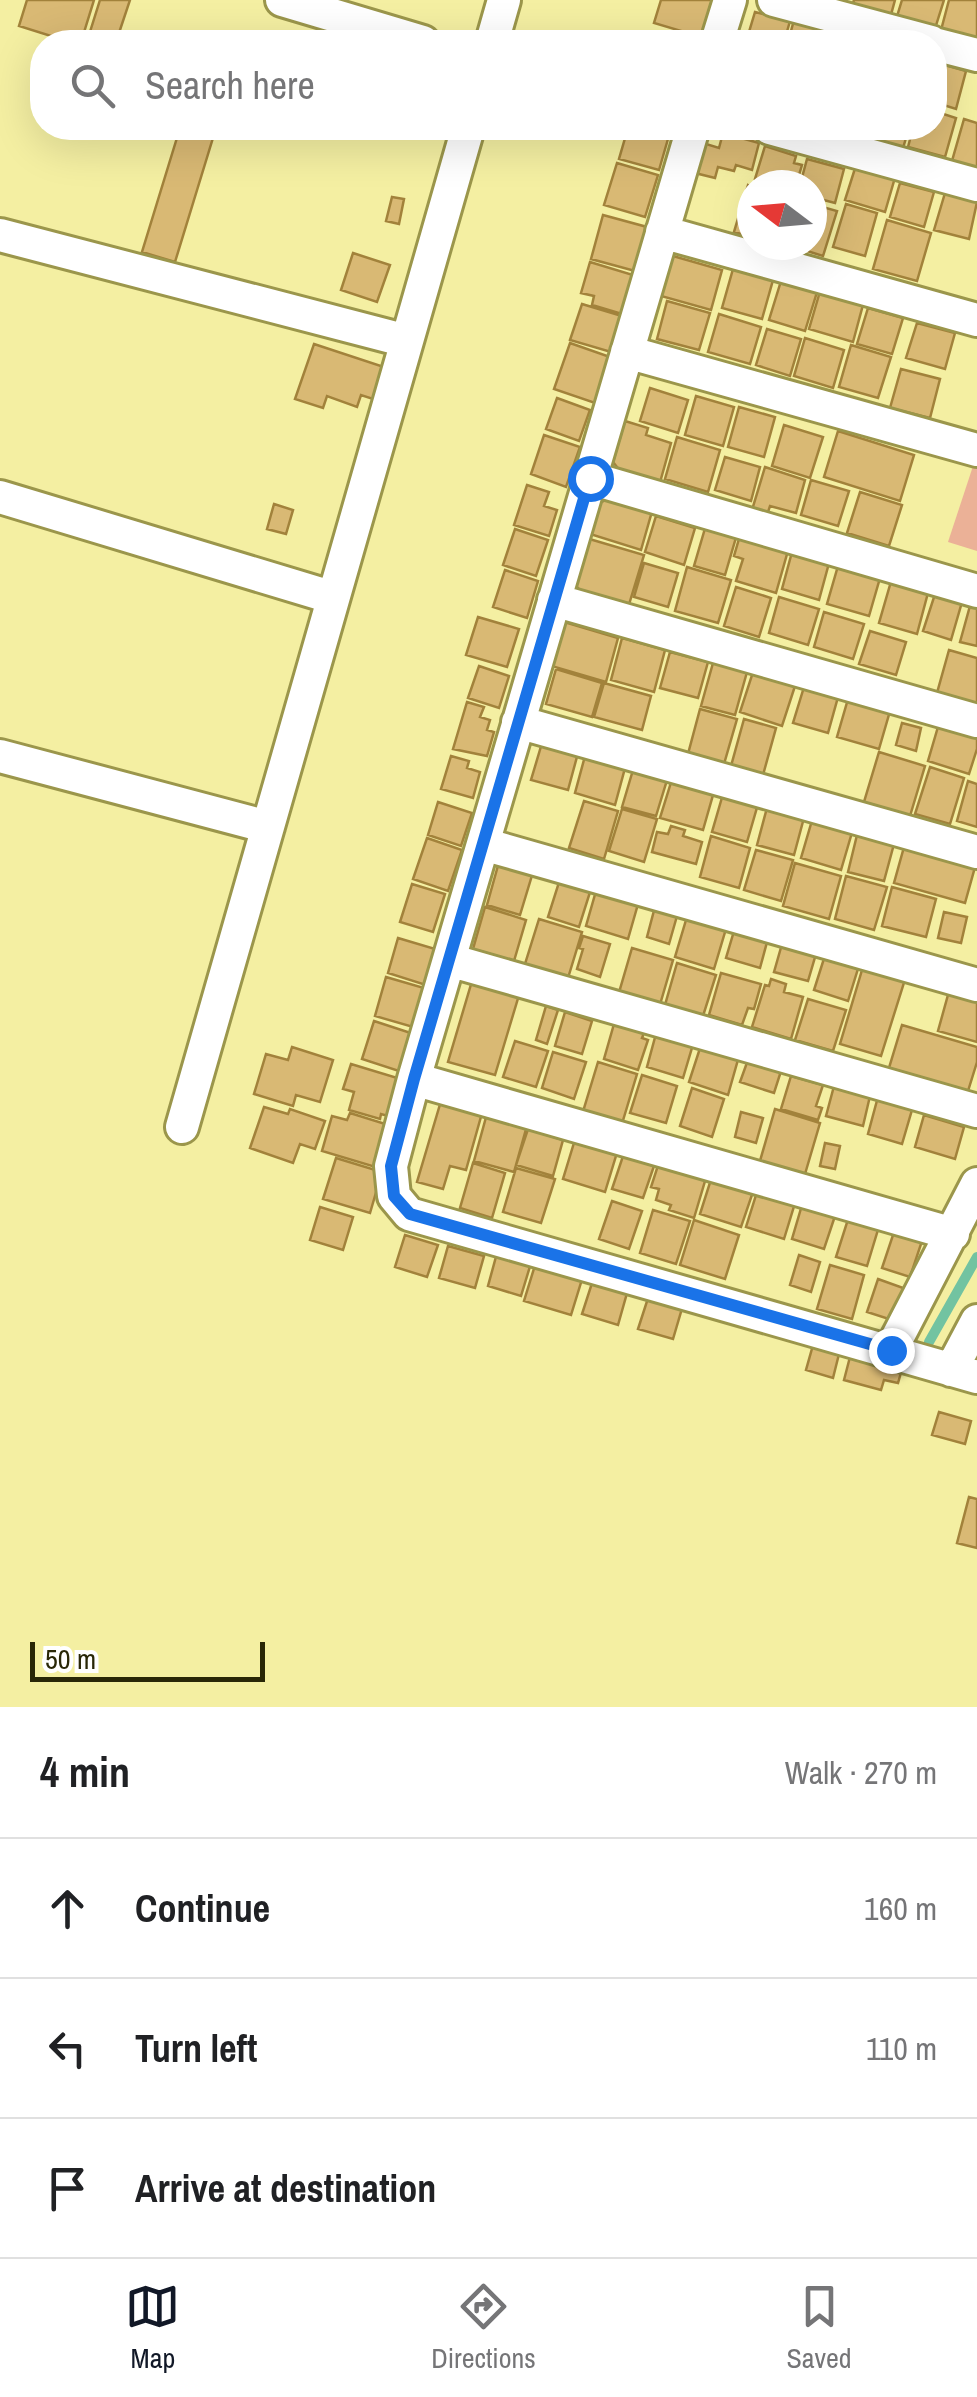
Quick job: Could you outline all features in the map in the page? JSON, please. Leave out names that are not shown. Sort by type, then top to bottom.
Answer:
[{"type":"street","points":[[282,0],[382,30]]},
{"type":"street","points":[[495,30],[504,0]]},
{"type":"street","points":[[721,30],[730,0]]},
{"type":"street","points":[[774,0],[884,30]]},
{"type":"street","points":[[947,47],[977,55]]},
{"type":"street","points":[[182,1127],[465,140]]},
{"type":"street","points":[[689,140],[414,1079],[391,1166],[394,1196],[410,1214],[964,1374],[977,1320]]},
{"type":"street","points":[[814,140],[977,185]]},
{"type":"street","points":[[662,232],[977,320]]},
{"type":"street","points":[[0,235],[407,340]]},
{"type":"street","points":[[627,352],[977,450]]},
{"type":"street","points":[[590,478],[977,591]]},
{"type":"street","points":[[0,497],[332,597]]},
{"type":"street","points":[[554,600],[977,721]]},
{"type":"street","points":[[518,722],[977,852]]},
{"type":"street","points":[[0,756],[268,827]]},
{"type":"street","points":[[483,844],[977,985]]},
{"type":"street","points":[[449,960],[977,1111]]},
{"type":"street","points":[[414,1079],[952,1234]]},
{"type":"street","points":[[891,1350],[977,1184]]},
{"type":"shaded area","points":[[977,460],[977,551],[948,542]]},
{"type":"building","points":[[27,0],[94,0],[85,30],[32,30],[19,26]]},
{"type":"building","points":[[100,0],[130,0],[120,30],[91,30]]},
{"type":"building","points":[[661,0],[712,0],[703,30],[678,30],[654,23]]},
{"type":"building","points":[[854,0],[895,0],[889,22],[850,12]]},
{"type":"building","points":[[902,0],[944,0],[935,30],[917,30],[895,23]]},
{"type":"building","points":[[949,0],[977,0],[977,42],[947,36],[947,30],[941,30]]},
{"type":"building","points":[[755,12],[790,21],[787,30],[750,30]]},
{"type":"building","points":[[794,20],[826,30],[791,30]]},
{"type":"building","points":[[947,65],[966,71],[956,109],[947,106]]},
{"type":"building","points":[[947,115],[956,118],[945,157],[908,147],[910,140],[947,140]]},
{"type":"building","points":[[964,119],[977,123],[977,168],[952,161]]},
{"type":"building","points":[[176,140],[212,140],[175,262],[142,252]]},
{"type":"building","points":[[625,140],[668,140],[659,170],[619,159]]},
{"type":"building","points":[[721,140],[759,143],[752,170],[736,165],[734,171],[718,167],[715,178],[695,173],[703,143],[719,148]]},
{"type":"building","points":[[876,140],[905,140],[903,148]]},
{"type":"building","points":[[765,146],[796,156],[794,163],[802,165],[800,170],[758,170]]},
{"type":"building","points":[[807,159],[844,169],[835,203],[827,201],[827,170],[804,170]]},
{"type":"building","points":[[857,162],[896,174],[885,212],[845,200]]},
{"type":"building","points":[[617,163],[658,175],[645,217],[604,205]]},
{"type":"building","points":[[900,183],[934,192],[924,227],[890,217]]},
{"type":"building","points":[[945,193],[977,202],[969,239],[934,230]]},
{"type":"building","points":[[392,197],[404,199],[399,224],[386,221]]},
{"type":"building","points":[[846,204],[877,213],[865,256],[833,247]]},
{"type":"building","points":[[827,208],[837,211],[827,243]]},
{"type":"building","points":[[603,215],[647,227],[635,271],[591,259]]},
{"type":"building","points":[[887,220],[931,233],[917,281],[873,269]]},
{"type":"building","points":[[353,253],[390,265],[377,302],[341,290]]},
{"type":"building","points":[[673,256],[722,270],[711,310],[661,296]]},
{"type":"building","points":[[590,262],[633,275],[622,314],[592,305],[594,296],[581,293]]},
{"type":"building","points":[[733,269],[773,280],[762,319],[722,308]]},
{"type":"building","points":[[781,281],[817,292],[805,331],[769,320]]},
{"type":"building","points":[[821,288],[864,301],[853,342],[809,329]]},
{"type":"building","points":[[667,301],[710,313],[699,350],[657,339]]},
{"type":"building","points":[[582,304],[622,316],[611,352],[570,340]]},
{"type":"building","points":[[868,308],[903,318],[892,354],[857,344]]},
{"type":"building","points":[[719,314],[761,327],[750,364],[708,352]]},
{"type":"building","points":[[917,323],[955,333],[945,369],[906,358]]},
{"type":"building","points":[[767,329],[801,339],[790,376],[756,365]]},
{"type":"building","points":[[805,338],[844,350],[833,388],[794,376]]},
{"type":"building","points":[[570,343],[610,357],[595,403],[554,389]]},
{"type":"building","points":[[314,344],[384,367],[373,399],[361,395],[357,407],[327,396],[323,408],[295,399]]},
{"type":"building","points":[[851,345],[891,357],[878,398],[839,387]]},
{"type":"building","points":[[901,369],[940,379],[930,418],[890,408]]},
{"type":"building","points":[[650,388],[688,400],[678,433],[640,421]]},
{"type":"building","points":[[696,396],[734,407],[723,446],[685,435]]},
{"type":"building","points":[[557,398],[590,410],[579,441],[546,429]]},
{"type":"building","points":[[739,407],[775,417],[764,457],[728,447]]},
{"type":"building","points":[[625,421],[648,428],[646,435],[671,443],[659,486],[624,476],[613,462]]},
{"type":"building","points":[[784,425],[823,437],[810,478],[772,466]]},
{"type":"building","points":[[838,431],[914,455],[900,501],[824,477]]},
{"type":"building","points":[[544,435],[580,447],[566,487],[531,474]]},
{"type":"building","points":[[677,437],[720,450],[708,492],[665,479]]},
{"type":"building","points":[[725,457],[760,467],[751,501],[715,490]]},
{"type":"building","points":[[765,467],[805,480],[796,513],[770,506],[767,515],[752,510]]},
{"type":"building","points":[[811,480],[849,491],[838,526],[801,515]]},
{"type":"building","points":[[527,485],[549,492],[544,506],[557,510],[549,536],[514,525]]},
{"type":"building","points":[[860,492],[902,505],[889,546],[847,533]]},
{"type":"building","points":[[613,496],[653,508],[641,550],[590,534],[600,503]]},
{"type":"building","points":[[274,504],[293,510],[286,534],[267,529]]},
{"type":"building","points":[[656,516],[695,528],[684,565],[645,552]]},
{"type":"building","points":[[706,525],[737,534],[725,575],[694,566]]},
{"type":"building","points":[[515,529],[548,540],[536,576],[503,565]]},
{"type":"building","points":[[741,532],[789,547],[776,593],[736,581],[743,559],[734,556]]},
{"type":"building","points":[[586,538],[644,555],[627,611],[586,598],[573,582]]},
{"type":"building","points":[[792,552],[829,563],[819,600],[782,589]]},
{"type":"building","points":[[840,559],[882,571],[869,616],[827,604]]},
{"type":"building","points":[[644,563],[678,573],[668,607],[634,597]]},
{"type":"building","points":[[687,567],[731,580],[718,623],[675,611]]},
{"type":"building","points":[[505,570],[538,581],[527,618],[493,607]]},
{"type":"building","points":[[892,578],[929,589],[917,634],[879,623]]},
{"type":"building","points":[[736,587],[771,598],[759,637],[724,626]]},
{"type":"building","points":[[935,594],[962,602],[951,640],[923,631]]},
{"type":"building","points":[[973,595],[977,596],[977,646],[960,642]]},
{"type":"building","points":[[779,597],[819,609],[808,645],[769,633]]},
{"type":"building","points":[[824,612],[864,624],[853,659],[814,647]]},
{"type":"building","points":[[478,617],[519,629],[507,667],[466,655]]},
{"type":"building","points":[[561,621],[618,638],[606,682],[548,665]]},
{"type":"building","points":[[870,631],[906,642],[896,675],[859,664]]},
{"type":"building","points":[[622,638],[665,650],[654,692],[611,680]]},
{"type":"building","points":[[949,650],[977,658],[977,705],[937,693]]},
{"type":"building","points":[[670,652],[708,662],[698,698],[660,688]]},
{"type":"building","points":[[713,663],[747,672],[735,715],[701,706]]},
{"type":"building","points":[[479,666],[509,676],[499,708],[468,698]]},
{"type":"building","points":[[556,669],[602,683],[592,717],[546,704]]},
{"type":"building","points":[[753,672],[795,686],[782,726],[740,712]]},
{"type":"building","points":[[604,683],[651,696],[642,730],[594,717]]},
{"type":"building","points":[[804,687],[838,697],[828,733],[793,723]]},
{"type":"building","points":[[848,699],[890,711],[879,749],[837,737]]},
{"type":"building","points":[[467,702],[484,707],[480,717],[490,720],[487,730],[494,732],[487,756],[453,749]]},
{"type":"building","points":[[700,709],[737,719],[724,764],[688,754]]},
{"type":"building","points":[[744,719],[776,728],[763,775],[731,766]]},
{"type":"building","points":[[940,720],[977,731],[977,749],[969,774],[928,761]]},
{"type":"building","points":[[902,723],[921,728],[916,751],[896,745]]},
{"type":"building","points":[[542,743],[578,753],[568,790],[531,780]]},
{"type":"building","points":[[879,752],[925,766],[910,816],[864,802]]},
{"type":"building","points":[[451,756],[469,761],[467,768],[480,772],[473,798],[441,789]]},
{"type":"building","points":[[585,756],[625,768],[615,805],[575,793]]},
{"type":"building","points":[[930,767],[964,778],[950,824],[915,814]]},
{"type":"building","points":[[633,770],[667,780],[656,816],[622,807]]},
{"type":"building","points":[[673,776],[715,788],[703,830],[660,818]]},
{"type":"building","points":[[968,781],[977,784],[977,827],[957,821]]},
{"type":"building","points":[[723,794],[758,804],[747,842],[712,832]]},
{"type":"building","points":[[584,801],[618,811],[604,859],[569,848]]},
{"type":"building","points":[[438,802],[472,813],[461,846],[428,835]]},
{"type":"building","points":[[768,804],[805,814],[794,855],[757,845]]},
{"type":"building","points":[[622,809],[657,819],[644,862],[609,851]]},
{"type":"building","points":[[813,817],[853,829],[841,870],[801,858]]},
{"type":"building","points":[[671,826],[685,830],[683,836],[702,842],[696,864],[652,852],[657,832],[668,834]]},
{"type":"building","points":[[857,835],[894,844],[884,881],[848,872]]},
{"type":"building","points":[[711,836],[750,848],[739,888],[700,877]]},
{"type":"building","points":[[427,838],[462,850],[448,891],[413,879]]},
{"type":"building","points":[[904,847],[975,867],[965,903],[894,883]]},
{"type":"building","points":[[756,850],[793,860],[781,901],[744,890]]},
{"type":"building","points":[[499,862],[533,872],[520,915],[487,905]]},
{"type":"building","points":[[795,863],[841,876],[829,919],[783,906]]},
{"type":"building","points":[[846,876],[887,887],[874,930],[835,919]]},
{"type":"building","points":[[560,879],[591,889],[579,927],[548,917]]},
{"type":"building","points":[[412,884],[445,894],[433,932],[400,922]]},
{"type":"building","points":[[598,884],[640,897],[628,939],[586,926]]},
{"type":"building","points":[[892,887],[936,899],[926,937],[882,926]]},
{"type":"building","points":[[656,903],[679,909],[669,944],[647,937]]},
{"type":"building","points":[[485,907],[526,920],[514,961],[473,949]]},
{"type":"building","points":[[689,910],[728,922],[714,969],[675,957]]},
{"type":"building","points":[[944,912],[967,917],[961,943],[938,938]]},
{"type":"building","points":[[539,919],[582,932],[568,978],[525,964]]},
{"type":"building","points":[[737,921],[770,931],[760,968],[726,958]]},
{"type":"building","points":[[583,936],[610,944],[600,977],[577,969]]},
{"type":"building","points":[[784,937],[818,947],[808,981],[774,972]]},
{"type":"building","points":[[398,938],[442,951],[432,987],[388,973]]},
{"type":"building","points":[[632,948],[673,960],[659,1008],[618,996]]},
{"type":"building","points":[[827,949],[861,959],[848,1001],[814,990]]},
{"type":"building","points":[[865,960],[907,973],[881,1056],[840,1044]]},
{"type":"building","points":[[677,963],[716,975],[703,1016],[665,1005]]},
{"type":"building","points":[[721,973],[761,984],[754,1009],[748,1008],[742,1025],[709,1015]]},
{"type":"building","points":[[386,977],[431,990],[420,1029],[375,1016]]},
{"type":"building","points":[[771,979],[786,984],[784,992],[803,997],[791,1039],[752,1027],[765,985],[769,986]]},
{"type":"building","points":[[472,981],[519,995],[495,1075],[448,1062]]},
{"type":"building","points":[[951,984],[977,991],[977,1042],[938,1031]]},
{"type":"building","points":[[808,999],[846,1010],[833,1051],[795,1040]]},
{"type":"building","points":[[546,1006],[558,1010],[547,1044],[536,1040]]},
{"type":"building","points":[[565,1012],[592,1021],[582,1054],[555,1046]]},
{"type":"building","points":[[374,1021],[420,1036],[408,1074],[362,1059]]},
{"type":"building","points":[[614,1024],[644,1033],[642,1038],[648,1040],[638,1070],[604,1059]]},
{"type":"building","points":[[902,1025],[977,1047],[977,1062],[968,1091],[889,1068]]},
{"type":"building","points":[[657,1030],[694,1041],[683,1078],[647,1067]]},
{"type":"building","points":[[515,1041],[548,1051],[536,1087],[503,1077]]},
{"type":"building","points":[[701,1045],[739,1056],[728,1095],[689,1082]]},
{"type":"building","points":[[292,1047],[333,1060],[320,1102],[296,1095],[293,1106],[254,1094],[266,1054],[288,1060]]},
{"type":"building","points":[[553,1052],[586,1062],[574,1099],[542,1088]]},
{"type":"building","points":[[749,1057],[782,1068],[774,1093],[740,1082]]},
{"type":"building","points":[[598,1062],[637,1074],[621,1127],[582,1115]]},
{"type":"building","points":[[351,1064],[404,1080],[392,1117],[381,1114],[380,1119],[349,1110],[354,1092],[343,1089]]},
{"type":"building","points":[[642,1075],[677,1086],[666,1123],[630,1113]]},
{"type":"building","points":[[791,1076],[823,1085],[816,1106],[822,1108],[818,1120],[781,1109]]},
{"type":"building","points":[[834,1086],[870,1096],[863,1126],[826,1116]]},
{"type":"building","points":[[692,1088],[724,1099],[712,1137],[680,1126]]},
{"type":"building","points":[[879,1093],[914,1103],[902,1144],[868,1134]]},
{"type":"building","points":[[441,1101],[482,1113],[466,1170],[450,1166],[443,1189],[417,1182]]},
{"type":"building","points":[[264,1107],[288,1114],[290,1109],[325,1121],[315,1149],[300,1144],[293,1163],[250,1148]]},
{"type":"building","points":[[775,1109],[820,1123],[805,1174],[760,1161]]},
{"type":"building","points":[[488,1110],[528,1122],[514,1172],[474,1161]]},
{"type":"building","points":[[741,1112],[763,1118],[756,1143],[735,1137]]},
{"type":"building","points":[[350,1113],[395,1127],[382,1169],[322,1151],[332,1116],[347,1120]]},
{"type":"building","points":[[924,1115],[964,1127],[955,1159],[915,1147]]},
{"type":"building","points":[[528,1129],[563,1140],[553,1176],[516,1165]]},
{"type":"building","points":[[577,1133],[619,1146],[605,1192],[563,1179]]},
{"type":"building","points":[[825,1143],[840,1146],[835,1169],[820,1166]]},
{"type":"building","points":[[623,1156],[654,1166],[643,1198],[612,1189]]},
{"type":"building","points":[[661,1156],[708,1171],[694,1218],[669,1210],[671,1205],[656,1200],[659,1189],[651,1187]]},
{"type":"building","points":[[336,1158],[382,1172],[370,1213],[323,1199]]},
{"type":"building","points":[[473,1163],[505,1173],[492,1218],[460,1208]]},
{"type":"building","points":[[516,1168],[555,1179],[541,1223],[503,1212]]},
{"type":"building","points":[[713,1173],[755,1186],[741,1227],[700,1214]]},
{"type":"building","points":[[757,1192],[795,1203],[784,1239],[746,1227]]},
{"type":"building","points":[[612,1201],[642,1211],[629,1249],[599,1239]]},
{"type":"building","points":[[802,1205],[835,1216],[824,1249],[792,1239]]},
{"type":"building","points":[[320,1207],[353,1217],[343,1250],[310,1240]]},
{"type":"building","points":[[653,1210],[690,1221],[676,1264],[640,1253]]},
{"type":"building","points":[[850,1213],[880,1223],[867,1266],[836,1257]]},
{"type":"building","points":[[694,1220],[739,1235],[725,1279],[680,1265]]},
{"type":"building","points":[[894,1232],[922,1241],[910,1277],[882,1268]]},
{"type":"building","points":[[405,1235],[438,1245],[427,1277],[395,1267]]},
{"type":"building","points":[[448,1246],[484,1256],[475,1288],[439,1278]]},
{"type":"building","points":[[497,1253],[531,1263],[521,1296],[488,1286]]},
{"type":"building","points":[[799,1255],[820,1262],[811,1292],[790,1285]]},
{"type":"building","points":[[536,1262],[583,1276],[571,1315],[524,1301]]},
{"type":"building","points":[[830,1265],[864,1275],[852,1319],[817,1309]]},
{"type":"building","points":[[878,1279],[906,1289],[895,1321],[867,1312]]},
{"type":"building","points":[[592,1283],[627,1293],[618,1325],[582,1314]]},
{"type":"building","points":[[649,1295],[683,1305],[673,1339],[638,1329]]},
{"type":"building","points":[[815,1338],[840,1350],[833,1378],[806,1370]]},
{"type":"building","points":[[851,1353],[902,1369],[898,1383],[884,1380],[881,1390],[844,1380]]},
{"type":"building","points":[[939,1412],[971,1421],[965,1444],[932,1435]]},
{"type":"building","points":[[969,1497],[977,1499],[977,1548],[957,1543]]},
{"type":"waterway","points":[[929,1342],[977,1257]]},
{"type":"route","points":[[590,478],[414,1079],[391,1166],[394,1196],[410,1214],[891,1350]]}]
